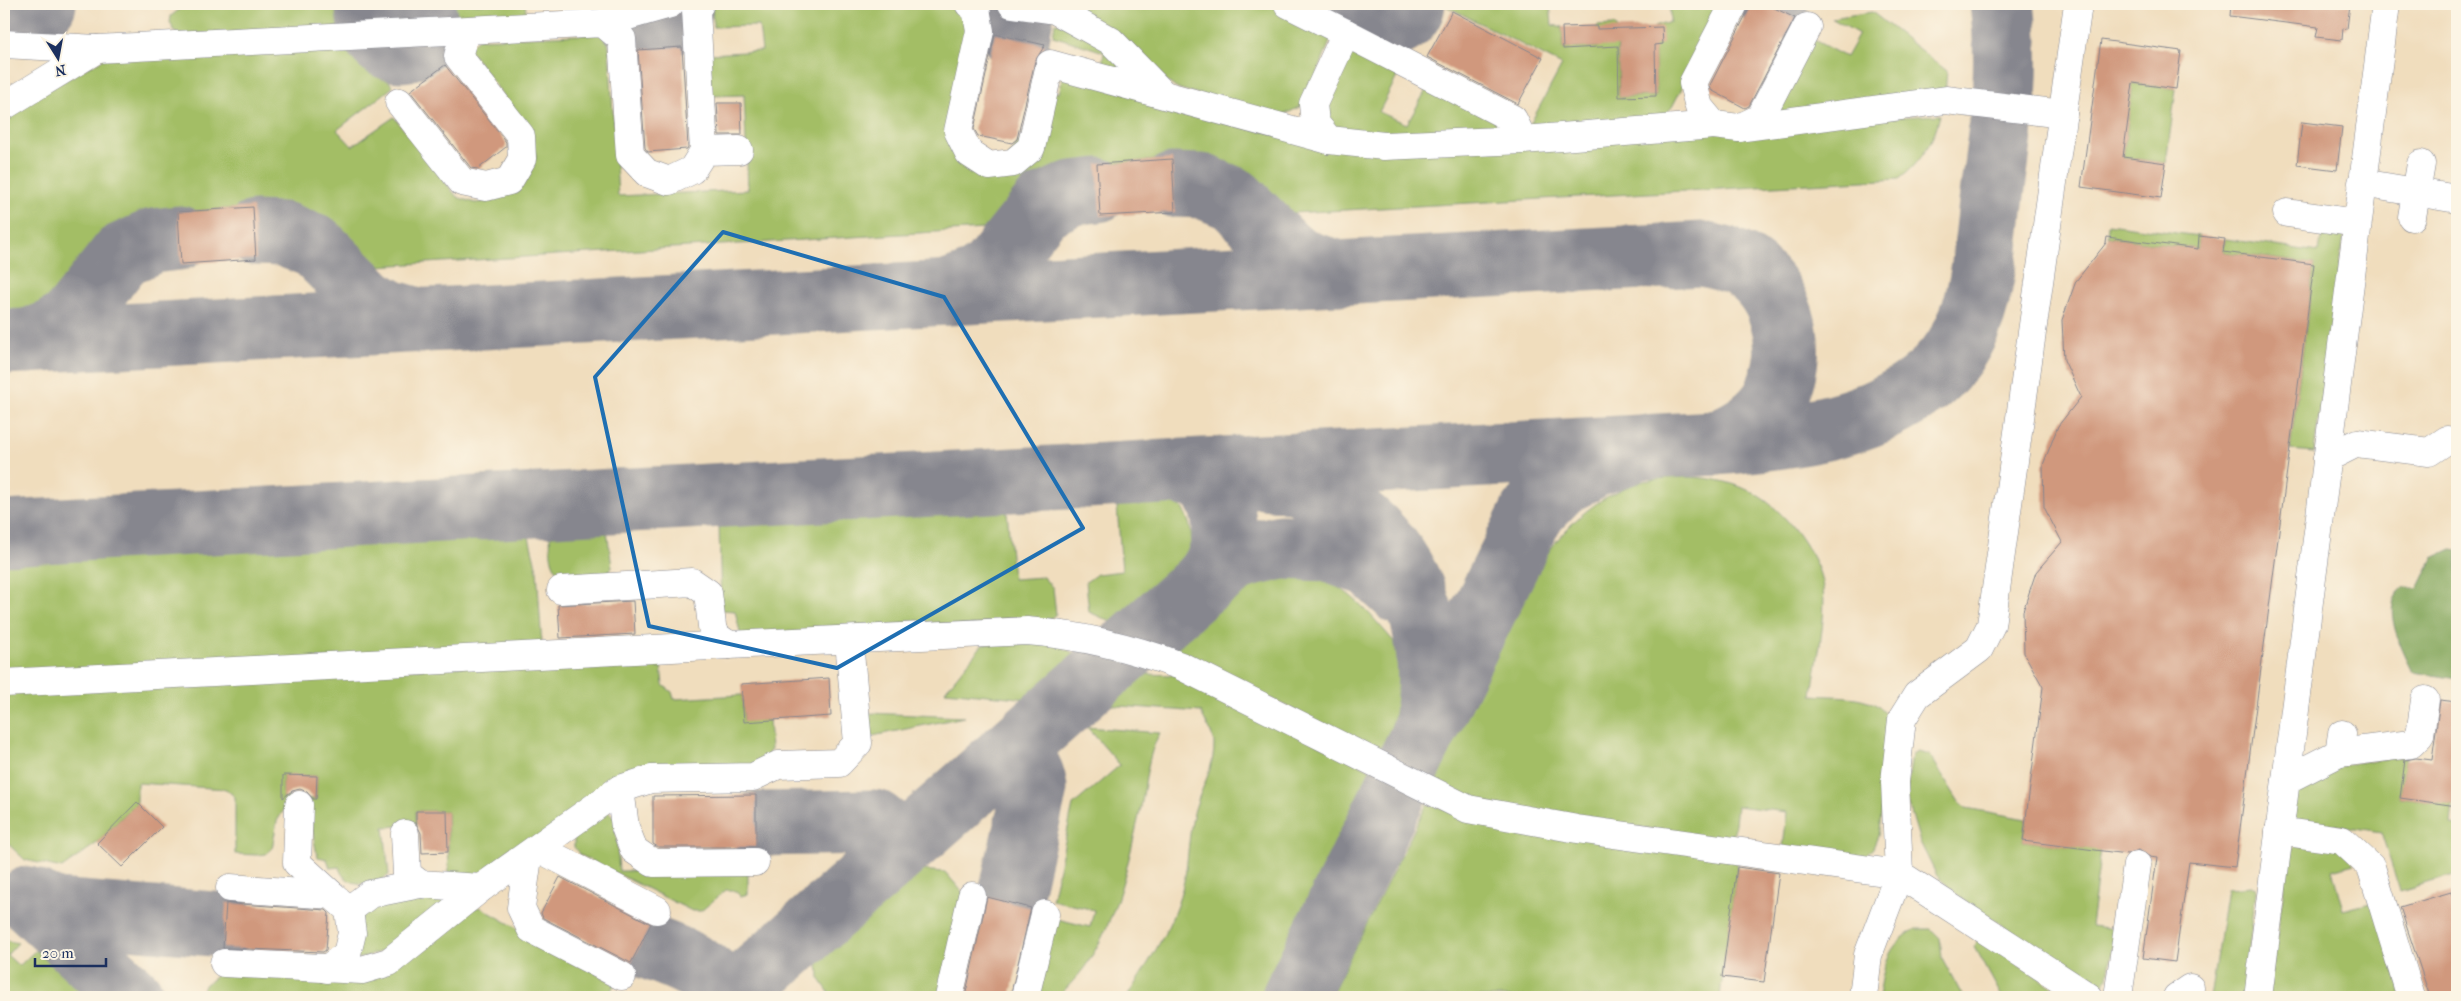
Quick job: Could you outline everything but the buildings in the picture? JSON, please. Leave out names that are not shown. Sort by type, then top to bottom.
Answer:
[{"type":"lane","points":[[4,44],[97,49],[465,32],[603,23],[670,4]]},
{"type":"lane","points":[[603,23],[622,39],[630,155],[647,173],[669,180],[692,170],[704,151],[696,10],[700,4]]},
{"type":"lane","points":[[969,4],[976,9],[980,31],[958,131],[969,153],[989,166],[1013,163],[1031,148],[1050,64],[1329,140],[1384,146],[1523,140],[1726,126],[1946,100],[2063,114]]},
{"type":"lane","points":[[1012,4],[1055,10],[1111,41],[1163,94]]},
{"type":"lane","points":[[1288,4],[1513,119],[1523,140]]},
{"type":"lane","points":[[1734,4],[1693,83],[1699,107],[1726,126],[1760,118],[1807,27]]},
{"type":"lane","points":[[1862,997],[1868,955],[1899,874],[1895,782],[1902,719],[1917,695],[1979,649],[1990,625],[2078,4]]},
{"type":"lane","points":[[2258,997],[2386,4]]},
{"type":"lane","points":[[399,102],[462,182],[486,187],[509,181],[522,159],[521,136],[458,56],[465,32]]},
{"type":"lane","points":[[1329,140],[1316,123],[1313,104],[1346,33]]},
{"type":"lane","points":[[4,106],[97,49]]},
{"type":"lane","points":[[704,151],[739,150]]},
{"type":"lane","points":[[2414,205],[2421,164]]},
{"type":"lane","points":[[2362,183],[2414,205],[2457,199]]},
{"type":"lane","points":[[2287,213],[2357,223]]},
{"type":"lane","points":[[2327,458],[2373,437],[2429,452],[2447,440]]},
{"type":"lane","points":[[561,590],[692,582],[708,593],[712,634],[729,645]]},
{"type":"lane","points":[[4,683],[729,645],[849,641],[1027,631],[1058,633],[1159,658],[1180,666],[1468,809],[1558,826],[1899,874],[2089,997]]},
{"type":"lane","points":[[224,962],[362,970],[389,962],[481,888],[620,789],[651,779],[753,777],[778,765],[839,764],[858,743],[849,641]]},
{"type":"lane","points":[[2286,780],[2340,744],[2411,744],[2420,735],[2425,700]]},
{"type":"lane","points":[[620,789],[625,827],[634,850],[653,863],[755,862]]},
{"type":"lane","points":[[299,805],[297,863],[341,902],[352,933],[347,954],[327,969]]},
{"type":"lane","points":[[2279,831],[2342,840],[2371,867],[2411,997]]},
{"type":"lane","points":[[405,834],[407,874],[420,884]]},
{"type":"lane","points":[[533,852],[657,910]]},
{"type":"lane","points":[[533,852],[521,908],[531,928],[622,976]]},
{"type":"lane","points":[[2118,997],[2137,865]]},
{"type":"lane","points":[[230,888],[341,902],[420,884],[481,888]]},
{"type":"lane","points":[[949,997],[972,896]]},
{"type":"lane","points":[[1025,997],[1045,914]]},
{"type":"highlighted area","points":[[723,232],[944,297],[1083,528],[837,668],[649,626],[595,377]]},
{"type":"green space","points":[[186,4],[330,4],[347,27],[177,35],[170,23],[171,16]]},
{"type":"green space","points":[[441,4],[525,4],[527,17],[457,23]]},
{"type":"green space","points":[[712,4],[961,4],[963,18],[973,22],[961,68],[949,142],[951,151],[959,162],[971,169],[990,174],[997,174],[1053,91],[1059,93],[1063,76],[1314,145],[1940,115],[1926,151],[1914,166],[1899,179],[1292,213],[1243,172],[1203,159],[1172,159],[1070,166],[1052,171],[1036,179],[984,229],[377,266],[317,218],[302,211],[280,206],[155,213],[132,220],[112,230],[23,323],[4,324],[4,115],[105,58],[361,42],[393,87],[337,130],[352,146],[394,117],[457,197],[475,203],[493,201],[511,191],[527,178],[536,157],[531,133],[468,48],[478,39],[604,34],[609,46],[618,196],[748,190],[744,95],[711,96],[709,54],[762,51],[759,26],[713,27]]},
{"type":"green space","points":[[1064,4],[1272,4],[1329,32],[1332,36],[1306,104],[1281,116],[1176,88]]},
{"type":"green space","points":[[1442,4],[1550,4],[1552,25],[1562,27],[1563,49],[1598,47],[1597,26],[1614,25],[1617,28],[1619,97],[1656,96],[1654,27],[1670,22],[1670,4],[1726,4],[1672,107],[1663,117],[1527,130],[1562,65]]},
{"type":"green space","points":[[1872,12],[1947,71],[1945,93],[1768,117],[1812,39],[1846,57],[1859,34],[1831,18]]},
{"type":"green space","points":[[1055,23],[1063,24],[1084,33],[1104,47],[1118,63],[1120,71],[1102,64],[1104,52],[1053,36]]},
{"type":"green space","points":[[1357,49],[1401,69],[1379,112],[1407,124],[1429,85],[1492,118],[1503,132],[1341,133],[1325,115],[1325,103],[1343,58]]},
{"type":"green space","points":[[2133,83],[2176,89],[2166,163],[2123,157]]},
{"type":"green space","points":[[2108,224],[2199,236],[2198,249],[2107,237]]},
{"type":"green space","points":[[2323,227],[2343,237],[2314,452],[2290,450],[2314,264],[2223,252],[2225,239],[2319,252]]},
{"type":"green space","points":[[1686,477],[1723,481],[1754,493],[1781,514],[1793,527],[1816,564],[1823,588],[1824,613],[1812,695],[1851,697],[1873,703],[1889,719],[1893,733],[1878,836],[1873,848],[1865,857],[1783,848],[1787,812],[1737,806],[1733,841],[1494,805],[1434,785],[1544,559],[1563,533],[1600,501],[1629,486],[1649,480]]},
{"type":"green space","points":[[1177,501],[1187,517],[1191,533],[1190,548],[1182,565],[1114,623],[1089,612],[1086,582],[1097,574],[1122,571],[1117,506]]},
{"type":"green space","points":[[1007,511],[1013,579],[1043,577],[1053,588],[1056,614],[1046,622],[741,637],[735,611],[721,610],[719,525]]},
{"type":"green space","points":[[607,531],[612,567],[604,579],[567,582],[557,571],[552,561],[550,535]]},
{"type":"green space","points":[[529,537],[537,570],[542,646],[4,676],[4,562]]},
{"type":"green space","points":[[2452,549],[2457,550],[2457,679],[2413,672],[2397,634],[2392,613],[2393,604],[2399,592],[2404,587],[2418,589],[2433,558]]},
{"type":"green space","points":[[1303,574],[1319,579],[1346,592],[1367,611],[1398,646],[1401,673],[1398,700],[1391,728],[1381,753],[1171,649],[1201,621],[1230,598],[1262,582]]},
{"type":"green space","points":[[983,644],[1057,644],[1077,655],[1030,699],[945,691]]},
{"type":"green space","points":[[660,656],[663,685],[672,692],[674,699],[742,695],[744,721],[769,720],[771,749],[762,765],[643,773],[486,878],[449,873],[447,811],[416,811],[416,825],[384,827],[389,875],[383,879],[368,883],[353,882],[347,879],[339,867],[330,868],[327,859],[318,857],[306,799],[316,799],[317,776],[283,775],[283,798],[291,798],[277,821],[272,849],[266,854],[235,854],[235,797],[226,789],[137,783],[137,802],[97,843],[62,868],[25,860],[4,840],[4,691]]},
{"type":"green space","points":[[1142,674],[1177,675],[1373,771],[1262,997],[1127,997],[1168,927],[1180,897],[1186,872],[1193,818],[1214,752],[1212,735],[1201,712],[1106,705]]},
{"type":"green space","points":[[868,713],[964,717],[868,737]]},
{"type":"green space","points":[[1087,727],[1160,733],[1152,750],[1132,846],[1122,885],[1109,923],[1090,959],[1058,997],[1033,997],[1053,918],[1090,927],[1094,910],[1052,900],[1073,805],[1120,765]]},
{"type":"green space","points":[[1918,752],[1930,755],[1959,802],[1966,808],[2026,819],[2023,841],[2101,850],[2091,926],[2115,929],[2108,977],[2103,984],[2095,986],[1961,898],[1937,876],[1920,842],[1906,795],[1912,755]]},
{"type":"green space","points":[[2406,756],[2400,798],[2453,805],[2451,825],[2457,826],[2457,874],[2400,891],[2381,832],[2336,825],[2328,830],[2304,826],[2293,817],[2298,790],[2306,781],[2317,774],[2347,765]]},
{"type":"green space","points":[[1427,804],[1445,809],[1738,860],[1720,997],[1330,997]]},
{"type":"green space","points":[[605,809],[615,819],[619,871],[748,870],[748,894],[741,896],[733,890],[726,890],[701,911],[692,911],[580,855],[574,847],[574,837]]},
{"type":"green space","points":[[2296,846],[2339,847],[2354,864],[2332,870],[2343,910],[2374,902],[2402,997],[2268,997],[2289,853]]},
{"type":"green space","points":[[919,870],[945,872],[965,895],[942,997],[832,997],[819,978],[818,961]]},
{"type":"green space","points":[[2256,888],[2256,892],[2243,997],[2210,997],[2227,889]]},
{"type":"green space","points":[[415,893],[454,899],[396,947],[351,961],[358,922],[368,905]]},
{"type":"green space","points":[[480,907],[615,984],[607,997],[201,997],[205,985],[223,971],[356,980],[472,909]]},
{"type":"green space","points":[[1916,929],[1931,929],[1940,938],[1942,958],[1963,997],[1879,997],[1885,966],[1892,949],[1906,935]]},
{"type":"green space","points":[[4,940],[18,943],[7,955],[19,966],[39,947],[95,997],[4,997]]},
{"type":"green space","points":[[1977,941],[1983,941],[2062,993],[2055,997],[2002,997],[1975,947]]},
{"type":"taxiway","points":[[6,24],[44,4]]},
{"type":"taxiway","points":[[367,4],[372,30],[381,42],[392,48],[403,50],[413,46],[421,39],[426,29],[425,17],[418,4]]},
{"type":"taxiway","points":[[620,4],[624,13],[632,20],[642,25],[653,27],[663,26],[672,22],[678,15],[680,4]]},
{"type":"taxiway","points":[[1017,39],[1023,4]]},
{"type":"taxiway","points":[[1354,4],[1370,19],[1390,26],[1397,24],[1409,15],[1413,4]]},
{"type":"taxiway","points":[[1774,8],[1776,4]]},
{"type":"taxiway","points":[[4,533],[1716,443],[1785,436],[1821,429],[1856,419],[1889,406],[1919,388],[1945,364],[1964,335],[1971,319],[1981,285],[1984,266],[2004,100],[2005,29],[2002,4]]},
{"type":"taxiway","points":[[1174,185],[1202,186],[1234,199],[1288,253],[1309,264],[1339,273]]},
{"type":"taxiway","points":[[947,293],[972,284],[990,272],[1042,207],[1072,193],[1098,190]]},
{"type":"taxiway","points":[[255,233],[283,234],[315,246],[369,300],[390,312],[421,321]]},
{"type":"taxiway","points":[[28,341],[52,332],[71,320],[122,255],[153,241],[179,238]]},
{"type":"taxiway","points":[[4,342],[1702,254],[1735,262],[1754,274],[1766,287],[1775,302],[1782,318],[1786,335],[1784,370],[1776,396],[1765,411],[1753,422],[1739,432],[1716,443]]},
{"type":"taxiway","points":[[1294,997],[1532,513],[1560,484],[1600,462],[1624,454]]},
{"type":"taxiway","points":[[732,997],[1200,585],[1210,574],[1220,557],[1223,545],[1224,520],[1221,508],[1211,487],[1199,478],[1176,472]]},
{"type":"taxiway","points":[[1264,477],[1298,482],[1325,497],[1354,516],[1378,537],[1397,562],[1412,589],[1422,618],[1428,649],[1430,682],[1427,716]]},
{"type":"taxiway","points":[[1200,585],[1240,557],[1281,547],[1326,549],[1370,565],[1401,593]]},
{"type":"taxiway","points":[[992,768],[1008,762],[1021,763],[1030,771],[1035,788],[1009,902]]},
{"type":"taxiway","points":[[756,824],[875,822],[888,832],[891,847],[882,865]]},
{"type":"taxiway","points":[[28,899],[56,911],[225,925]]},
{"type":"taxiway","points":[[28,899],[132,997]]},
{"type":"taxiway","points":[[641,944],[676,958],[701,971],[711,978],[718,987],[720,997]]}]
